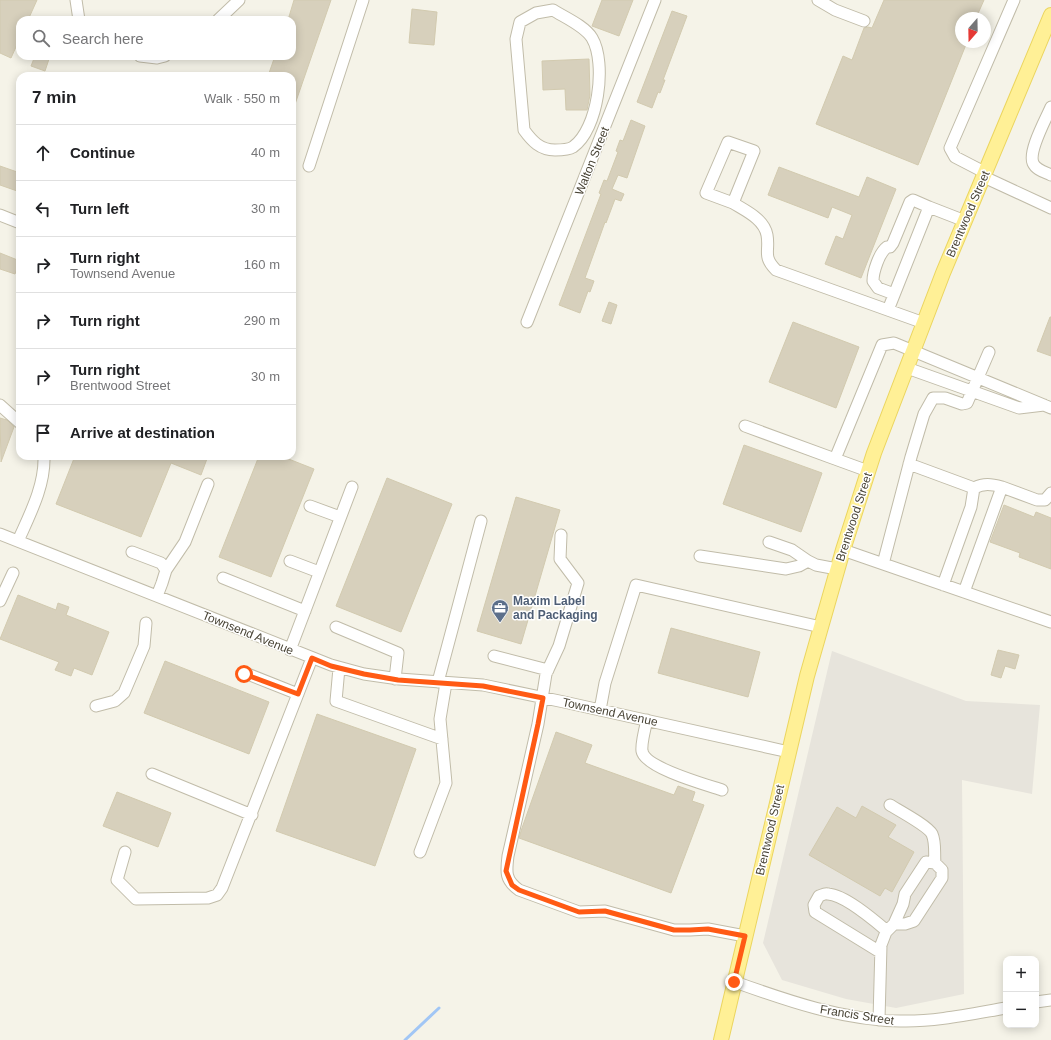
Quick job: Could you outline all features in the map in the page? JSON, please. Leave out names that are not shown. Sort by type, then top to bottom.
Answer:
[{"type":"main road","name":"Brentwood Street","points":[[721,1040],[807,676],[837,569],[868,471],[924,323],[1051,15]]},
{"type":"street","points":[[76,0],[78,16]]},
{"type":"street","points":[[222,16],[239,0]]},
{"type":"street","points":[[309,166],[363,0]]},
{"type":"street","name":"Walton Street","points":[[527,322],[656,0]]},
{"type":"street","points":[[818,0],[835,10],[864,21]]},
{"type":"street","points":[[1014,0],[950,148],[955,157],[985,175],[1051,208]]},
{"type":"street","points":[[553,5],[591,36],[600,60],[599,83],[594,114],[581,138],[573,147],[561,150],[541,148],[531,140],[524,130],[516,39],[520,22],[553,5]]},
{"type":"street","points":[[1051,107],[1033,148],[1032,163],[1036,168],[1051,175]]},
{"type":"street","points":[[734,204],[754,152],[728,142],[706,193],[734,204],[752,214],[767,234],[767,257],[771,265],[776,270],[924,323]]},
{"type":"street","points":[[894,294],[878,288],[872,281],[882,251],[886,247],[890,247],[893,244],[910,202],[913,200],[965,221]]},
{"type":"street","points":[[888,310],[929,207]]},
{"type":"street","points":[[0,215],[16,221]]},
{"type":"street","points":[[835,459],[882,345],[894,343],[1048,406]]},
{"type":"street","points":[[883,564],[909,464],[924,414],[933,398],[945,398],[962,404],[967,403],[989,352]]},
{"type":"street","points":[[907,368],[1018,408],[1048,406]]},
{"type":"street","points":[[0,405],[16,419]]},
{"type":"street","points":[[745,426],[868,471]]},
{"type":"street","points":[[18,541],[32,509],[41,483],[44,460]]},
{"type":"street","points":[[909,464],[974,488],[989,484],[1002,487],[1037,500],[1045,500],[1051,493]]},
{"type":"street","points":[[157,596],[166,570],[185,542],[208,484]]},
{"type":"street","points":[[290,650],[352,487]]},
{"type":"street","points":[[964,592],[1002,487]]},
{"type":"street","points":[[944,585],[971,506],[974,488]]},
{"type":"street","points":[[310,506],[340,517]]},
{"type":"street","points":[[420,852],[446,783],[440,719],[442,683],[481,521]]},
{"type":"street","name":"Townsend Avenue","points":[[0,534],[290,650],[339,668],[395,679],[483,686],[647,720],[788,752]]},
{"type":"street","points":[[562,535],[560,559],[578,583],[559,646],[546,674],[538,724],[507,864],[506,871],[512,885],[519,890],[579,912],[605,911],[674,930],[708,929],[745,936]]},
{"type":"street","points":[[769,542],[792,550],[816,565],[837,569]]},
{"type":"street","points":[[843,550],[1051,622]]},
{"type":"street","points":[[132,552],[161,563],[166,570]]},
{"type":"street","points":[[700,556],[786,569],[799,566],[808,561]]},
{"type":"street","points":[[290,561],[319,572]]},
{"type":"street","points":[[0,601],[13,573]]},
{"type":"street","points":[[223,578],[305,610]]},
{"type":"street","points":[[600,710],[605,683],[636,585],[821,627]]},
{"type":"street","points":[[96,706],[116,701],[124,693],[144,646],[146,623]]},
{"type":"street","points":[[336,627],[398,654],[395,679]]},
{"type":"street","points":[[494,656],[548,670]]},
{"type":"street","points":[[125,852],[117,880],[136,899],[208,898],[217,895],[222,888],[252,815],[312,658]]},
{"type":"street","points":[[339,668],[336,700],[442,738]]},
{"type":"street","points":[[244,674],[298,694]]},
{"type":"street","points":[[647,720],[642,751],[646,758],[670,773],[722,790]]},
{"type":"street","points":[[152,774],[252,815]]},
{"type":"street","points":[[890,805],[932,832],[935,846],[935,863]]},
{"type":"street","points":[[879,1020],[880,952],[880,945],[891,927],[903,904],[905,894],[911,884],[926,862],[935,863],[942,870],[942,878],[914,921],[905,924],[891,927],[837,896],[826,893],[819,896],[814,906],[815,912],[880,952]]},
{"type":"street","name":"Francis Street","points":[[734,982],[779,998],[825,1011],[879,1020],[923,1020],[1003,1008]]},
{"type":"street","points":[[1039,1002],[1051,1000]]},
{"type":"shaded area","points":[[832,651],[966,701],[1040,705],[1032,794],[962,780],[964,994],[896,1008],[846,999],[782,980],[763,943]]},
{"type":"building","points":[[0,0],[37,0],[30,16],[16,16],[16,47],[11,58],[0,53]]},
{"type":"building","points":[[294,0],[331,0],[296,101],[296,72],[269,72],[274,60],[296,60],[296,16],[289,16]]},
{"type":"building","points":[[602,0],[633,0],[619,36],[592,26]]},
{"type":"building","points":[[884,0],[984,0],[979,12],[955,12],[955,48],[965,48],[918,165],[816,124],[843,56],[852,60],[864,28],[872,28]]},
{"type":"building","points":[[412,9],[437,12],[434,45],[409,43]]},
{"type":"building","points":[[672,11],[687,16],[663,80],[665,80],[660,93],[658,92],[652,108],[637,102]]},
{"type":"building","points":[[589,59],[590,95],[587,110],[566,110],[565,89],[543,90],[542,61]]},
{"type":"building","points":[[33,60],[49,60],[45,71],[31,66]]},
{"type":"building","points":[[631,120],[645,126],[627,178],[618,175],[612,189],[624,194],[621,201],[615,199],[606,223],[605,222],[585,278],[594,281],[590,292],[588,291],[580,313],[559,305],[601,194],[599,193],[604,180],[607,181],[618,152],[616,151],[620,140],[623,141]]},
{"type":"building","points":[[0,166],[16,172],[16,191],[0,185]]},
{"type":"building","points":[[779,167],[859,197],[867,177],[896,189],[861,278],[825,264],[836,236],[843,239],[852,215],[832,207],[828,218],[768,195]]},
{"type":"building","points":[[0,253],[16,259],[15,274],[0,269]]},
{"type":"building","points":[[609,302],[617,305],[611,324],[602,321]]},
{"type":"building","points":[[1051,317],[1051,356],[1037,351]]},
{"type":"building","points":[[793,322],[859,347],[836,408],[769,382]]},
{"type":"building","points":[[0,418],[7,420],[14,427],[1,462]]},
{"type":"building","points":[[744,445],[822,473],[801,532],[723,504]]},
{"type":"building","points":[[73,460],[207,460],[201,475],[171,463],[141,537],[56,504]]},
{"type":"building","points":[[257,460],[291,460],[314,469],[271,577],[219,557]]},
{"type":"building","points":[[387,478],[452,504],[401,632],[336,606]]},
{"type":"building","points":[[516,497],[560,510],[521,644],[477,631]]},
{"type":"building","points":[[1004,505],[1034,517],[1036,512],[1051,518],[1051,569],[1019,557],[1020,553],[990,542]]},
{"type":"building","points":[[18,595],[56,610],[58,603],[69,607],[66,615],[109,632],[92,675],[74,668],[71,676],[55,670],[59,662],[0,639]]},
{"type":"building","points":[[671,628],[760,652],[748,697],[658,673]]},
{"type":"building","points":[[998,650],[1019,655],[1015,669],[1005,666],[1001,678],[991,675]]},
{"type":"building","points":[[165,661],[269,702],[249,754],[144,713]]},
{"type":"building","points":[[317,714],[416,749],[375,866],[276,831]]},
{"type":"building","points":[[556,732],[592,745],[585,763],[674,795],[678,786],[695,792],[692,801],[704,805],[671,893],[519,838]]},
{"type":"building","points":[[117,792],[171,813],[158,847],[103,826]]},
{"type":"building","points":[[862,806],[896,825],[888,837],[914,852],[892,892],[885,888],[880,896],[809,855],[837,807],[856,818]]},
{"type":"waterway","points":[[405,1040],[439,1008]]},
{"type":"place","name":"Maxim Label and Packaging","points":[[500,623]]},
{"type":"route","points":[[244,674],[298,694],[312,658],[331,666],[398,680],[483,686],[543,698],[508,856],[506,871],[512,885],[519,890],[579,912],[605,911],[674,930],[708,929],[745,936],[734,982]]}]
